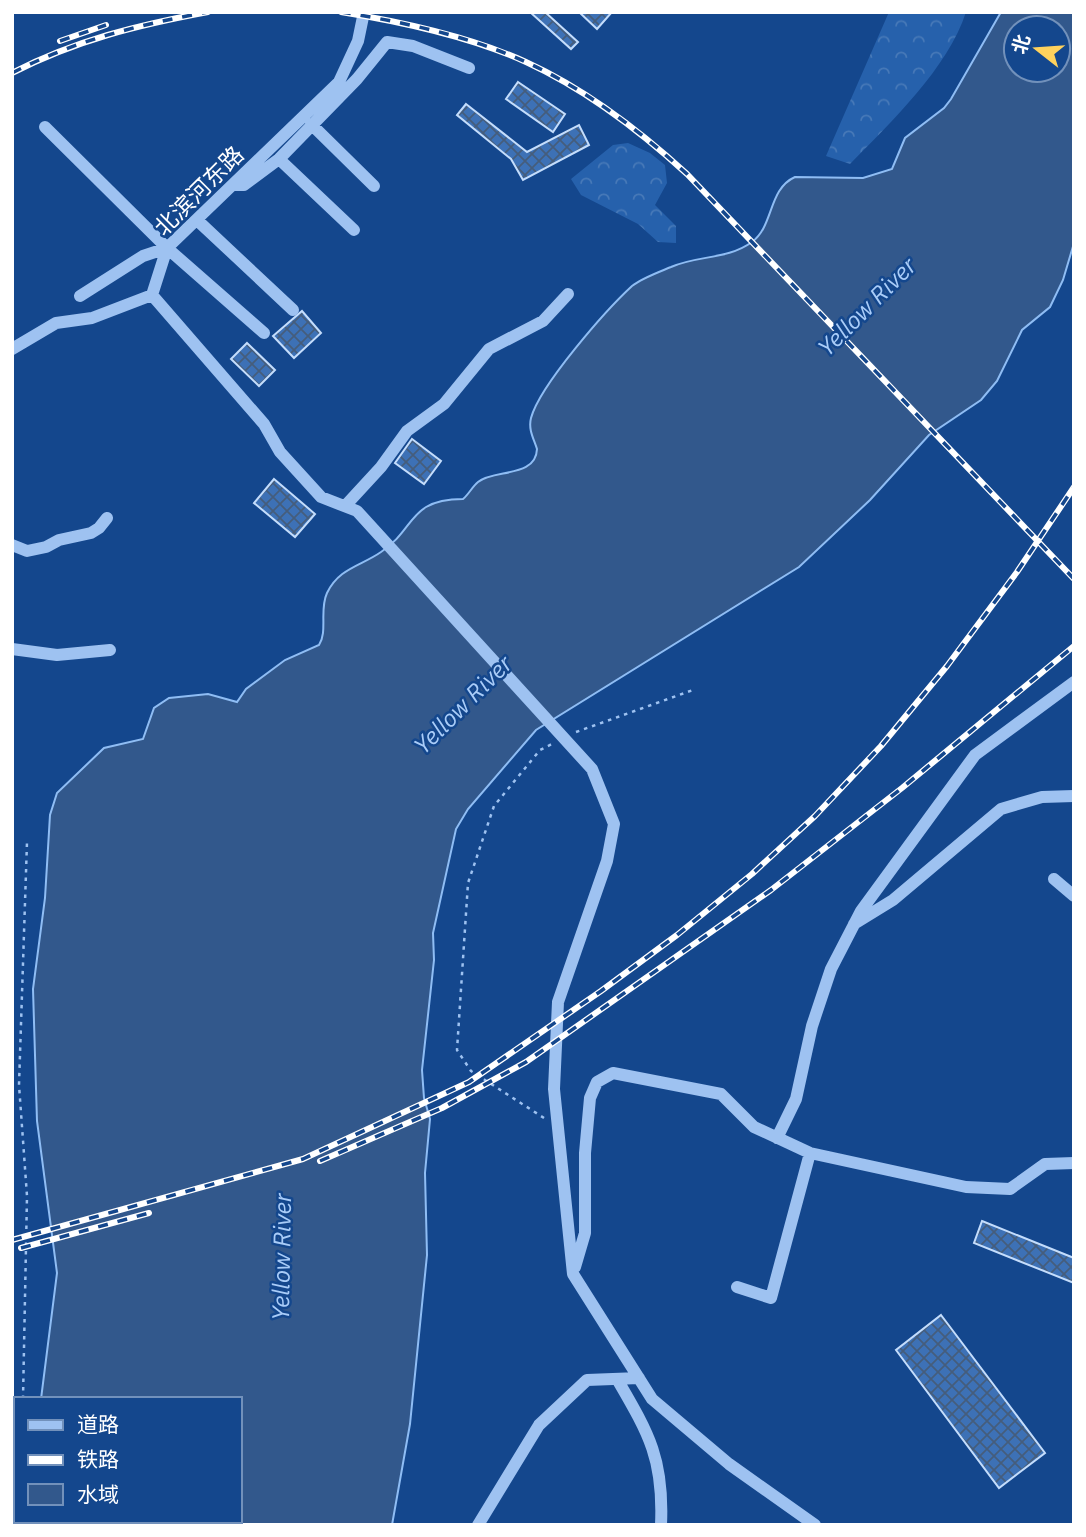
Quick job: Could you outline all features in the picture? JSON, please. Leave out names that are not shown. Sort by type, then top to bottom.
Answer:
[{"type":"street","name":"北滨河东路","points":[[152,295],[167,248],[339,82],[358,41],[364,12]]},
{"type":"street","points":[[232,186],[244,185],[279,159],[357,79],[387,41],[413,46],[469,68]]},
{"type":"street","points":[[311,124],[374,186]]},
{"type":"street","points":[[45,127],[167,248],[264,333]]},
{"type":"street","points":[[279,159],[354,230]]},
{"type":"street","points":[[197,220],[293,310]]},
{"type":"street","points":[[80,296],[143,256],[167,248]]},
{"type":"street","points":[[351,508],[407,431],[444,404],[489,349],[543,321],[568,294]]},
{"type":"street","points":[[12,349],[56,323],[92,318],[152,295],[264,424],[280,452],[321,497],[351,508],[592,769],[614,824],[607,861],[558,1002],[554,1089],[573,1274],[652,1399],[729,1464],[815,1525]]},
{"type":"street","points":[[12,545],[27,551],[46,547],[59,540],[91,533],[107,518]]},
{"type":"street","points":[[12,649],[57,655],[110,650]]},
{"type":"street","points":[[777,1138],[796,1100],[812,1026],[831,969],[854,924],[975,755],[1074,682]]},
{"type":"street","points":[[854,924],[893,900],[1001,809],[1042,797],[1074,796]]},
{"type":"street","points":[[1054,878],[1074,896]]},
{"type":"street","points":[[573,1274],[585,1233],[585,1153],[590,1098],[592,1089],[604,1076],[622,1073],[721,1094],[754,1127],[810,1153],[966,1187],[1010,1189],[1045,1164],[1074,1163]]},
{"type":"street","points":[[737,1287],[771,1298],[810,1153]]},
{"type":"street","points":[[478,1525],[539,1425],[587,1380],[639,1378]]},
{"type":"street","points":[[617,1379],[652,1442],[662,1485],[661,1525]]},
{"type":"path","points":[[573,734],[596,723],[693,690]]},
{"type":"path","points":[[558,1127],[471,1071],[457,1050],[468,883],[494,806],[540,750],[562,739]]},
{"type":"path","points":[[23,1397],[27,1196],[19,1085],[27,842]]},
{"type":"green space","points":[[889,12],[966,12],[958,33],[932,74],[850,164],[826,156]]},
{"type":"green space","points":[[628,143],[650,153],[665,165],[667,183],[655,205],[676,226],[676,243],[658,242],[638,224],[581,195],[571,179],[613,145]]},
{"type":"water","name":"Yellow River","points":[[1001,12],[1074,12],[1074,243],[1063,280],[1050,307],[1022,330],[997,381],[981,400],[929,435],[870,500],[799,567],[536,730],[468,809],[456,829],[433,933],[434,960],[422,1070],[424,1098],[430,1119],[425,1173],[427,1255],[410,1424],[392,1525],[31,1525],[242,1523],[242,1397],[41,1397],[57,1273],[37,1121],[33,989],[45,898],[50,815],[57,793],[104,748],[143,739],[154,708],[169,698],[208,694],[237,702],[246,689],[285,660],[319,645],[323,633],[327,593],[344,573],[381,552],[401,534],[414,517],[432,504],[463,499],[485,478],[530,465],[537,449],[530,426],[537,404],[575,349],[632,286],[681,263],[723,255],[752,242],[764,227],[780,190],[795,177],[863,178],[892,169],[905,138],[944,108],[951,99]]},
{"type":"building","points":[[530,12],[545,12],[578,42],[571,49]]},
{"type":"building","points":[[579,12],[612,12],[597,29]]},
{"type":"building","points":[[518,82],[565,114],[553,132],[506,99]]},
{"type":"building","points":[[466,104],[527,152],[579,125],[589,145],[523,180],[511,159],[457,115]]},
{"type":"building","points":[[302,311],[321,333],[294,358],[273,336]]},
{"type":"building","points":[[247,343],[275,370],[259,386],[231,359]]},
{"type":"building","points":[[412,439],[441,461],[424,484],[395,463]]},
{"type":"building","points":[[274,479],[315,514],[295,537],[254,503]]},
{"type":"building","points":[[982,1221],[1074,1258],[1074,1283],[974,1243]]},
{"type":"building","points":[[941,1315],[1045,1453],[999,1488],[896,1350]]},
{"type":"railway","points":[[12,73],[60,51],[108,35],[208,12]]},
{"type":"railway","points":[[341,12],[435,31],[504,53],[569,85],[631,126],[687,174],[1074,579]]},
{"type":"railway","points":[[60,41],[106,25]]},
{"type":"railway","points":[[12,1240],[303,1159],[469,1082],[601,991],[677,935],[752,874],[815,816],[881,746],[947,666],[1017,572],[1074,487]]},
{"type":"railway","points":[[320,1161],[442,1108],[526,1062],[771,890],[902,788],[1074,646]]},
{"type":"railway","points":[[21,1248],[149,1213]]}]
